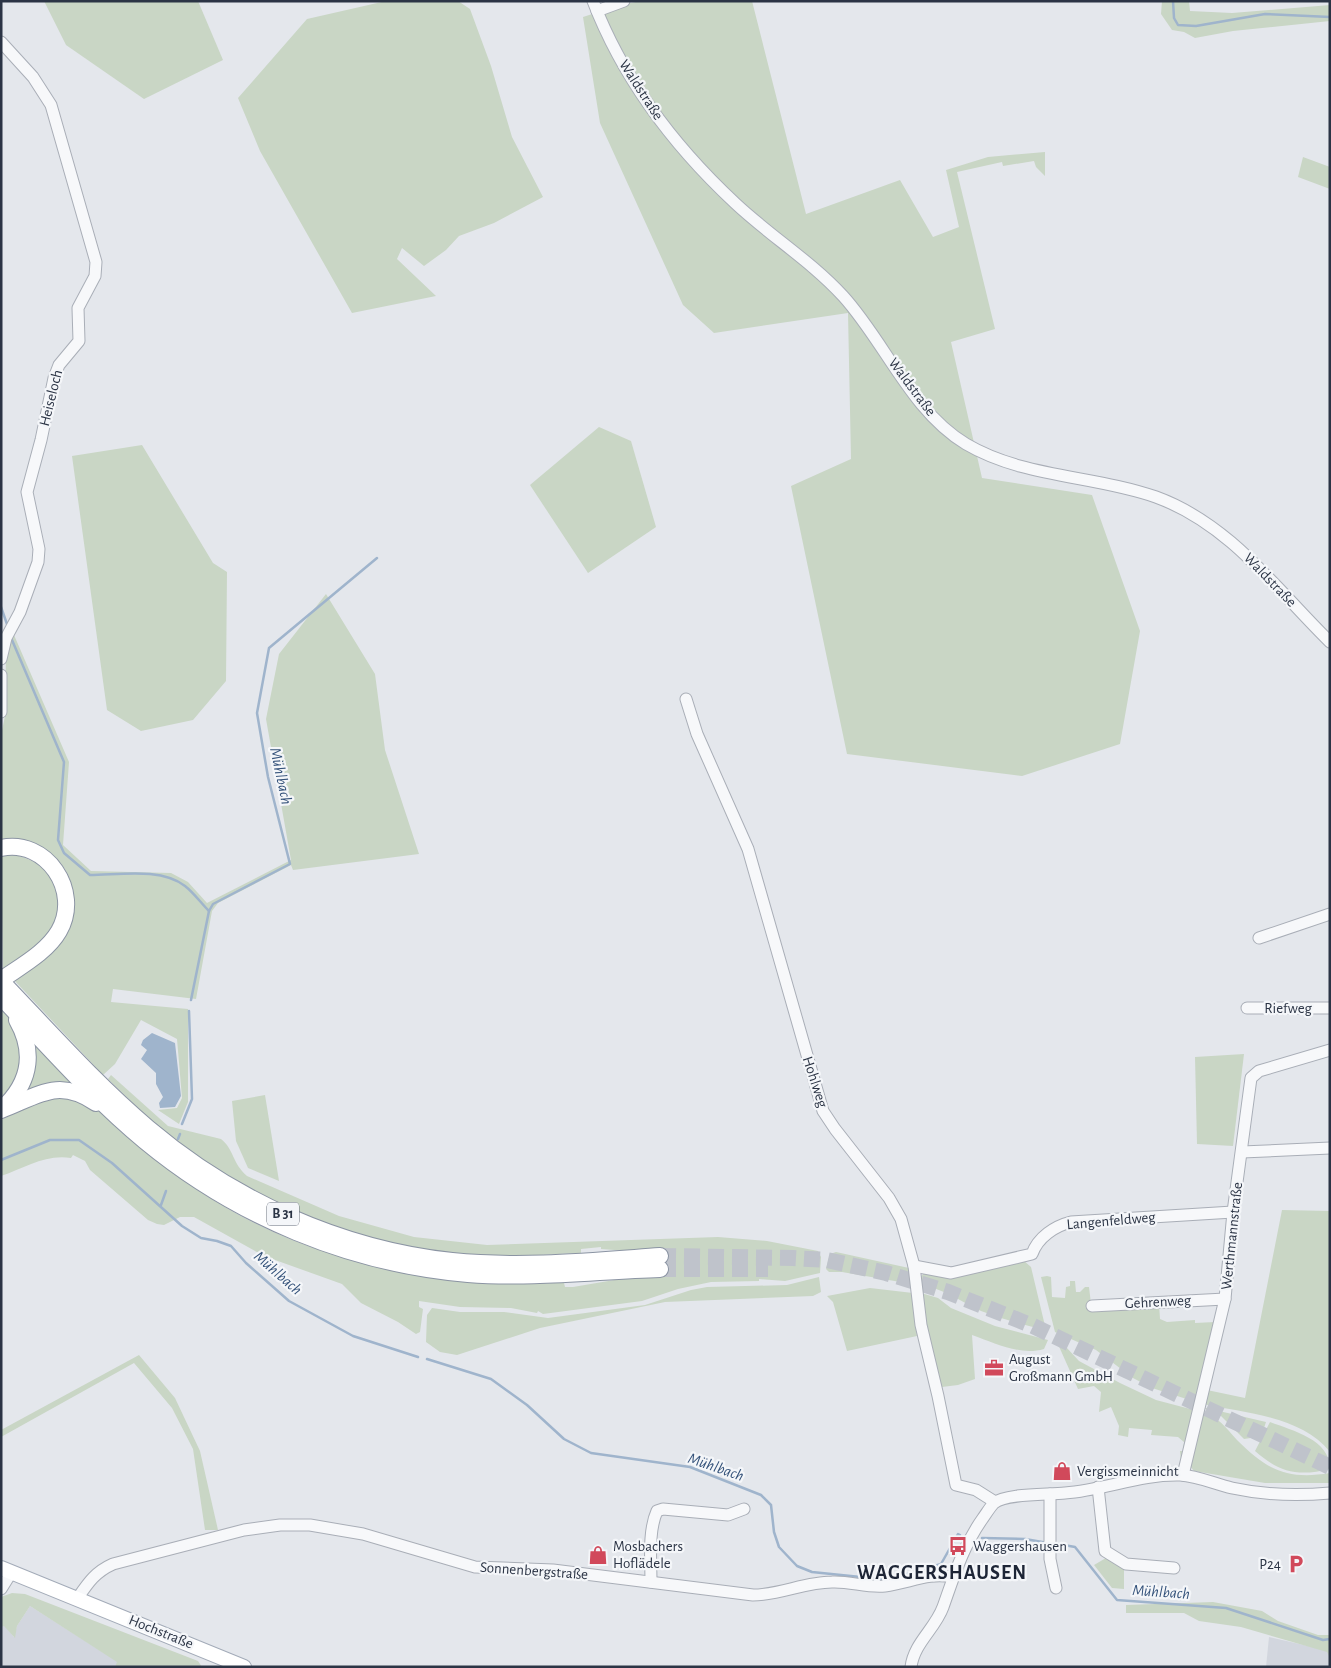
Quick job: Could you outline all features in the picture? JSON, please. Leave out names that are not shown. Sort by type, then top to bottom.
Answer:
[{"type":"highway","points":[[1,980],[52,941],[60,929],[66,903],[59,875],[44,856],[17,847],[2,848]]},
{"type":"highway","name":"B 31","points":[[1,980],[106,1090],[163,1140],[234,1189],[301,1221],[377,1247],[451,1260],[539,1264],[660,1263],[530,1276],[491,1275],[427,1269],[369,1256],[317,1241],[243,1207],[175,1165],[126,1124],[75,1075],[4,1000]]},
{"type":"highway","points":[[4,1000],[23,1031],[28,1050],[29,1064],[19,1090],[1,1110],[41,1092],[65,1090],[89,1098],[126,1124]]},
{"type":"main road","name":"Hochstraße","points":[[6,1570],[244,1667]]},
{"type":"street","points":[[595,6],[624,1]]},
{"type":"street","name":"Waldstraße","points":[[595,6],[628,73],[684,151],[736,205],[822,276],[844,297],[877,339],[912,391],[935,419],[962,442],[1007,464],[1138,492],[1158,498],[1197,517],[1218,530],[1250,559],[1330,642]]},
{"type":"street","name":"Heiseloch","points":[[1,42],[33,77],[51,105],[96,262],[95,276],[78,308],[79,341],[60,364],[54,378],[41,440],[27,492],[39,549],[38,562],[20,612],[6,638],[1,659]]},
{"type":"street","points":[[1,675],[1,712]]},
{"type":"street","name":"Hohlweg","points":[[686,700],[697,734],[748,850],[823,1111],[896,1210],[914,1266],[921,1325],[956,1485],[976,1490],[995,1502]]},
{"type":"street","points":[[1259,938],[1330,914]]},
{"type":"street","name":"Riefweg","points":[[1247,1008],[1330,1008]]},
{"type":"street","name":"Werthmannstraße","points":[[1183,1475],[1225,1298],[1233,1212],[1251,1078],[1259,1071],[1330,1050]]},
{"type":"street","points":[[1242,1152],[1330,1148]]},
{"type":"street","name":"Langenfeldweg","points":[[914,1266],[951,1273],[1032,1254],[1041,1239],[1058,1225],[1071,1222],[1233,1212]]},
{"type":"street","name":"Gehrenweg","points":[[1092,1306],[1225,1298]]},
{"type":"street","points":[[911,1667],[920,1644],[942,1611],[952,1577],[971,1534],[995,1502],[1011,1498],[1098,1487],[1140,1477],[1183,1475],[1233,1488],[1267,1493],[1303,1495],[1330,1493]]},
{"type":"street","points":[[1098,1487],[1105,1551],[1114,1559],[1126,1564],[1174,1568]]},
{"type":"street","points":[[1050,1494],[1050,1559],[1056,1588]]},
{"type":"street","points":[[651,1582],[652,1533],[657,1512],[663,1509],[728,1515],[744,1509]]},
{"type":"street","name":"Sonnenbergstraße","points":[[77,1599],[91,1579],[101,1569],[113,1564],[244,1530],[280,1525],[310,1525],[338,1529],[475,1567],[546,1569],[753,1595],[777,1594],[833,1582],[882,1586],[900,1584],[931,1575],[952,1577]]},
{"type":"street","points":[[1,1589],[6,1570]]},
{"type":"shaded area","points":[[30,1606],[118,1662],[115,1667],[1,1667],[1,1627],[4,1625],[14,1637],[17,1626]]},
{"type":"shaded area","points":[[1269,1637],[1330,1651],[1330,1667],[1266,1667]]},
{"type":"green space","points":[[44,1],[198,1],[223,60],[144,99],[66,45]]},
{"type":"green space","points":[[386,1],[458,1],[470,9],[491,66],[512,137],[543,197],[494,223],[459,236],[446,250],[424,266],[402,248],[397,259],[436,296],[352,313],[260,151],[238,98],[307,19]]},
{"type":"green space","points":[[641,1],[752,1],[806,214],[900,180],[933,237],[959,227],[946,170],[988,157],[1045,152],[1045,176],[1036,167],[1034,161],[1003,166],[1002,162],[957,172],[995,329],[951,342],[982,478],[1092,495],[1140,631],[1120,744],[1022,776],[847,754],[791,486],[851,459],[848,313],[714,333],[683,305],[600,123],[583,17],[620,5]]},
{"type":"green space","points":[[1162,1],[1189,1],[1190,11],[1232,13],[1330,5],[1330,21],[1233,31],[1195,38],[1184,32],[1172,30],[1161,14]]},
{"type":"green space","points":[[1303,157],[1330,167],[1330,189],[1298,177]]},
{"type":"green space","points":[[599,427],[631,441],[656,527],[588,573],[530,485]]},
{"type":"green space","points":[[142,445],[213,563],[227,572],[226,681],[193,720],[141,731],[107,710],[72,456]]},
{"type":"green space","points":[[326,594],[375,674],[385,750],[419,854],[293,870],[291,865],[218,903],[212,911],[196,999],[113,989],[111,1002],[188,1009],[188,1102],[179,1124],[158,1110],[177,1108],[182,1098],[177,1039],[141,1020],[115,1064],[103,1075],[13,979],[50,953],[59,943],[67,933],[72,920],[74,906],[69,878],[64,868],[54,856],[40,849],[1,842],[1,735],[5,716],[6,654],[14,635],[69,762],[63,845],[91,871],[171,873],[188,882],[207,903],[291,860],[266,719],[279,654]]},
{"type":"green space","points":[[12,854],[32,861],[47,870],[56,885],[58,906],[56,923],[45,939],[3,970],[1,857]]},
{"type":"green space","points":[[1,1008],[9,1017],[26,1062],[1,1102]]},
{"type":"green space","points":[[38,1046],[58,1070],[73,1083],[24,1094],[33,1048]]},
{"type":"green space","points":[[1244,1054],[1233,1146],[1197,1144],[1195,1057]]},
{"type":"green space","points":[[111,1075],[168,1126],[221,1139],[228,1147],[238,1166],[247,1176],[339,1216],[414,1237],[487,1245],[718,1237],[767,1241],[818,1251],[821,1257],[820,1273],[785,1281],[759,1279],[759,1281],[711,1282],[678,1289],[642,1301],[543,1314],[538,1311],[537,1313],[511,1308],[460,1307],[419,1301],[419,1307],[423,1309],[420,1332],[416,1334],[398,1322],[361,1303],[342,1284],[264,1256],[194,1217],[180,1217],[164,1225],[148,1220],[90,1170],[85,1161],[73,1155],[71,1158],[62,1157],[44,1160],[1,1176],[1,1120],[30,1104],[49,1097],[70,1097],[82,1100],[93,1106],[134,1143],[169,1170],[239,1215],[282,1236],[372,1265],[466,1280],[564,1283],[565,1287],[573,1287],[632,1277],[628,1251],[601,1249],[601,1247],[581,1249],[581,1253],[527,1256],[455,1254],[379,1240],[341,1229],[269,1200],[202,1161],[165,1132],[108,1079]]},
{"type":"green space","points":[[265,1095],[279,1181],[248,1168],[236,1141],[232,1101]]},
{"type":"green space","points":[[1282,1210],[1330,1211],[1330,1452],[1318,1440],[1289,1423],[1203,1404],[1207,1390],[1245,1398]]},
{"type":"green space","points":[[836,1252],[909,1268],[912,1284],[842,1272],[829,1272],[826,1269],[830,1254]]},
{"type":"green space","points":[[1023,1260],[1031,1267],[1046,1330],[989,1314],[944,1292],[920,1285],[920,1277],[926,1272]]},
{"type":"green space","points":[[819,1277],[821,1292],[813,1296],[665,1302],[540,1328],[457,1355],[440,1352],[426,1342],[427,1315],[432,1308],[460,1312],[504,1312],[548,1318],[645,1305],[691,1290],[707,1287],[787,1285]]},
{"type":"green space","points":[[1041,1277],[1051,1277],[1052,1297],[1065,1298],[1066,1287],[1070,1286],[1070,1281],[1075,1281],[1076,1292],[1089,1287],[1091,1304],[1159,1304],[1160,1319],[1167,1322],[1195,1320],[1195,1323],[1215,1322],[1196,1402],[1152,1388],[1133,1378],[1096,1350],[1055,1332]]},
{"type":"green space","points":[[870,1288],[913,1293],[917,1336],[847,1351],[833,1302],[827,1296]]},
{"type":"green space","points":[[921,1293],[938,1298],[951,1308],[995,1326],[1048,1340],[1044,1349],[1026,1351],[1008,1348],[972,1335],[975,1379],[958,1385],[942,1387],[938,1383]]},
{"type":"green space","points":[[1057,1342],[1066,1347],[1079,1361],[1120,1383],[1156,1400],[1194,1410],[1181,1461],[1180,1451],[1183,1451],[1184,1442],[1178,1437],[1151,1435],[1152,1430],[1129,1428],[1128,1437],[1118,1435],[1119,1426],[1111,1407],[1099,1412],[1101,1392],[1094,1386],[1078,1389]]},
{"type":"green space","points":[[139,1355],[175,1398],[200,1451],[218,1530],[205,1530],[193,1449],[172,1408],[134,1363],[1,1437],[1,1430]]},
{"type":"green space","points":[[1202,1407],[1266,1422],[1263,1431],[1257,1437],[1244,1439],[1221,1416]]},
{"type":"green space","points":[[1202,1412],[1217,1420],[1258,1459],[1268,1465],[1290,1474],[1315,1475],[1330,1473],[1330,1483],[1265,1483],[1194,1471],[1190,1466]]},
{"type":"green space","points":[[1270,1422],[1299,1433],[1317,1443],[1324,1450],[1330,1469],[1308,1473],[1289,1471],[1272,1464],[1255,1451]]},
{"type":"green space","points":[[1106,1558],[1124,1568],[1124,1589],[1112,1588],[1094,1565]]},
{"type":"green space","points":[[12,1593],[25,1594],[198,1661],[202,1667],[115,1667],[117,1662],[30,1606],[17,1626],[15,1638],[4,1626],[1,1627],[1,1597]]},
{"type":"green space","points":[[1213,1602],[1262,1611],[1278,1621],[1318,1635],[1330,1635],[1330,1658],[1327,1652],[1241,1627],[1199,1621],[1184,1613],[1126,1613],[1126,1605]]},
{"type":"water","points":[[152,1033],[175,1043],[181,1096],[175,1107],[160,1108],[159,1103],[163,1097],[156,1084],[156,1073],[141,1059],[147,1050],[141,1045],[143,1040]]},
{"type":"waterway","points":[[1173,1],[1174,18],[1178,25],[1196,26],[1265,14],[1330,17]]},
{"type":"waterway","name":"Mühlbach","points":[[191,1000],[209,911],[213,904],[290,864],[268,777],[257,713],[269,648],[377,558]]},
{"type":"waterway","points":[[1,607],[8,627]]},
{"type":"waterway","points":[[12,640],[64,762],[58,840],[64,853],[90,875],[139,873],[164,876],[175,880],[185,886],[209,911]]},
{"type":"waterway","name":"Mühlbach","points":[[182,1124],[192,1099],[189,1011]]},
{"type":"waterway","name":"Mühlbach","points":[[178,1139],[180,1134]]},
{"type":"waterway","name":"Mühlbach","points":[[1,1160],[50,1140],[79,1140],[112,1163],[182,1226],[201,1238],[231,1246],[246,1263],[289,1301],[353,1336],[418,1357]]},
{"type":"waterway","name":"Mühlbach","points":[[161,1205],[166,1191]]},
{"type":"waterway","name":"Mühlbach","points":[[427,1359],[491,1379],[527,1405],[564,1439],[591,1453],[690,1467],[761,1495],[771,1505],[774,1532],[779,1547],[797,1566],[812,1572],[880,1579],[893,1578],[941,1564],[958,1534],[960,1535]]},
{"type":"waterway","name":"Mühlbach","points":[[982,1538],[1025,1539],[1048,1543]]},
{"type":"waterway","name":"Mühlbach","points":[[1053,1543],[1075,1547],[1117,1600],[1226,1608],[1323,1640],[1330,1639]]},
{"type":"tunnel","points":[[660,1256],[827,1260],[886,1273],[948,1292],[1033,1326],[1330,1467]]},
{"type":"tunnel","points":[[660,1269],[768,1269]]},
{"type":"place","name":"August Großmann GmbH","points":[[994,1368]]},
{"type":"place","name":"Vergissmeinnicht","points":[[1062,1471]]},
{"type":"place","name":"Waggershausen","points":[[958,1546]]},
{"type":"place","name":"Mosbachers Hoflädele","points":[[598,1555]]},
{"type":"place","name":"P24","points":[[1296,1564]]},
{"type":"district","name":"WAGGERSHAUSEN","points":[[942,1573]]}]
